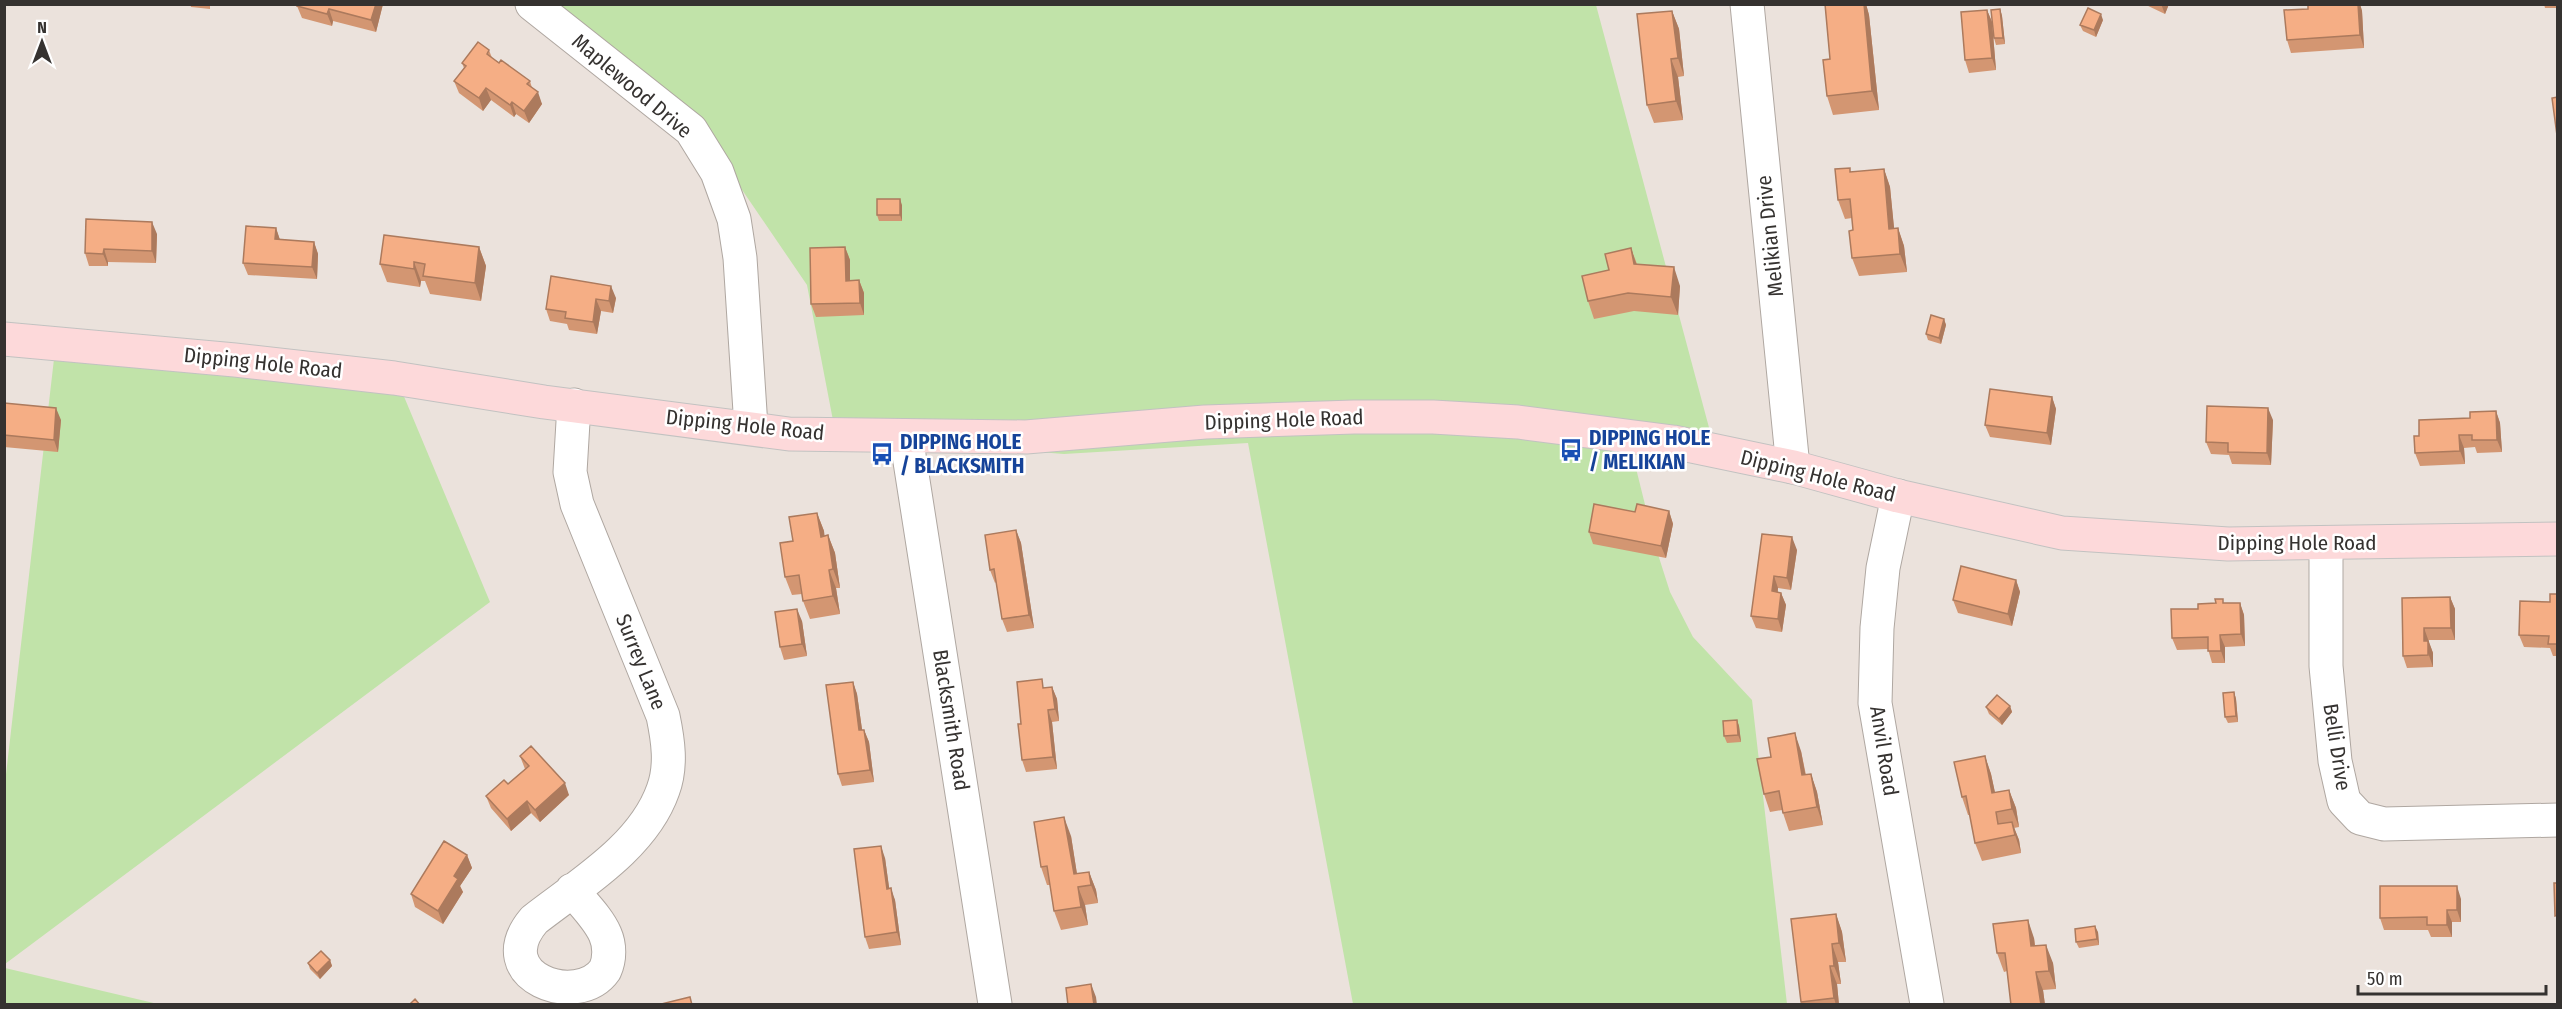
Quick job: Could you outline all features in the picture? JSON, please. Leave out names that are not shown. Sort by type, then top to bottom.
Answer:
[{"type":"main road","name":"Dipping Hole Road","points":[[4,339],[168,353],[382,376],[789,434],[1026,436],[1261,419],[1433,417],[1518,422],[1641,437],[1794,467],[1898,496],[2062,533],[2217,543],[2326,544],[2558,539]]},
{"type":"street","name":"Maplewood Drive","points":[[532,4],[691,130],[717,172],[734,219],[740,258],[751,427]]},
{"type":"street","name":"Melikian Drive","points":[[1747,4],[1794,467]]},
{"type":"street","name":"Surrey Lane","points":[[572,890],[628,843],[652,813],[664,789],[668,766],[668,741],[663,716],[577,504],[570,472],[574,405]]},
{"type":"street","name":"Blacksmith Road","points":[[906,436],[995,1005]]},
{"type":"street","name":"Anvil Road","points":[[1898,496],[1883,568],[1877,628],[1875,703],[1927,1005]]},
{"type":"street","name":"Belli Drive","points":[[2326,544],[2326,666],[2335,761],[2344,801],[2360,818],[2384,824],[2558,820]]},
{"type":"green space","points":[[538,5],[1596,5],[1711,435],[1628,436],[1655,545],[1670,592],[1693,637],[1752,700],[1787,1004],[1353,1004],[1248,443],[1064,454],[836,436],[807,285],[721,159]]},
{"type":"green space","points":[[57,333],[400,387],[490,602],[5,964],[5,783]]},
{"type":"green space","points":[[5,968],[158,1004],[5,1004]]},
{"type":"building","points":[[298,4],[376,4],[371,20],[329,9],[327,14],[297,6]]},
{"type":"building","points":[[1825,4],[1864,4],[1872,91],[1827,96],[1823,60],[1830,59]]},
{"type":"building","points":[[2308,4],[2358,4],[2360,35],[2287,40],[2284,10],[2308,9]]},
{"type":"building","points":[[2088,8],[2101,14],[2094,30],[2080,25]]},
{"type":"building","points":[[2000,9],[2003,38],[1994,38],[1991,10]]},
{"type":"building","points":[[1987,10],[1992,58],[1965,60],[1961,12]]},
{"type":"building","points":[[1672,11],[1678,58],[1671,59],[1676,101],[1647,105],[1637,14]]},
{"type":"building","points":[[478,42],[489,50],[487,54],[499,63],[501,60],[530,81],[527,84],[538,92],[524,111],[512,102],[510,105],[486,88],[479,98],[454,81],[466,66],[462,63]]},
{"type":"building","points":[[2558,97],[2558,143],[2552,98]]},
{"type":"building","points":[[1850,168],[1850,172],[1884,169],[1889,229],[1898,228],[1900,254],[1852,258],[1849,231],[1853,230],[1850,199],[1838,200],[1835,169]]},
{"type":"building","points":[[877,199],[900,199],[900,215],[877,215]]},
{"type":"building","points":[[86,219],[152,222],[152,251],[104,249],[103,254],[85,253]]},
{"type":"building","points":[[246,226],[276,228],[275,239],[314,242],[312,267],[243,263]]},
{"type":"building","points":[[384,235],[479,247],[475,283],[423,276],[425,264],[414,262],[414,269],[380,264]]},
{"type":"building","points":[[845,247],[846,281],[859,280],[860,303],[811,304],[810,248]]},
{"type":"building","points":[[1631,248],[1634,264],[1674,267],[1671,297],[1628,293],[1588,301],[1582,276],[1609,270],[1605,254]]},
{"type":"building","points":[[551,276],[611,286],[609,301],[596,299],[593,322],[565,318],[566,312],[546,309]]},
{"type":"building","points":[[1931,315],[1944,319],[1939,338],[1926,334]]},
{"type":"building","points":[[1990,389],[2052,397],[2047,433],[1985,425]]},
{"type":"building","points":[[4,403],[56,408],[54,440],[4,435]]},
{"type":"building","points":[[2207,406],[2268,408],[2267,453],[2228,452],[2228,443],[2206,442]]},
{"type":"building","points":[[2496,411],[2497,440],[2472,440],[2472,435],[2459,435],[2460,451],[2415,453],[2414,436],[2419,436],[2419,420],[2470,418],[2470,412]]},
{"type":"building","points":[[1594,504],[1635,512],[1637,504],[1669,511],[1661,546],[1589,532]]},
{"type":"building","points":[[817,513],[821,537],[828,535],[833,569],[829,570],[833,596],[803,601],[799,575],[785,577],[780,543],[793,541],[789,517]]},
{"type":"building","points":[[1016,530],[1029,615],[1002,619],[994,569],[990,570],[985,535]]},
{"type":"building","points":[[1762,534],[1792,537],[1787,578],[1774,576],[1772,591],[1781,593],[1778,619],[1751,616]]},
{"type":"building","points":[[1961,566],[2016,580],[2008,614],[1953,600]]},
{"type":"building","points":[[2550,594],[2558,594],[2558,644],[2548,644],[2549,636],[2519,635],[2520,601],[2550,602]]},
{"type":"building","points":[[2450,597],[2451,628],[2424,628],[2424,641],[2428,641],[2428,655],[2403,656],[2402,598]]},
{"type":"building","points":[[2215,599],[2223,599],[2223,603],[2240,603],[2241,634],[2220,635],[2221,651],[2208,651],[2208,637],[2172,638],[2171,609],[2198,609],[2198,604],[2216,603]]},
{"type":"building","points":[[797,609],[802,644],[780,647],[775,612]]},
{"type":"building","points":[[1042,679],[1043,688],[1052,687],[1055,709],[1048,710],[1053,757],[1022,760],[1017,682]]},
{"type":"building","points":[[853,682],[859,730],[864,730],[870,770],[838,774],[826,685]]},
{"type":"building","points":[[2234,692],[2236,716],[2225,717],[2223,693]]},
{"type":"building","points":[[1997,695],[2010,706],[1999,719],[1986,707]]},
{"type":"building","points":[[1737,720],[1738,735],[1724,736],[1723,721]]},
{"type":"building","points":[[1795,733],[1802,775],[1811,774],[1817,807],[1783,813],[1779,791],[1764,794],[1757,759],[1771,757],[1768,738]]},
{"type":"building","points":[[531,746],[565,783],[535,810],[527,801],[507,819],[486,796],[504,780],[508,784],[529,766],[520,756]]},
{"type":"building","points":[[1985,756],[1992,793],[2009,790],[2012,809],[1996,812],[1998,824],[2012,822],[2015,835],[1975,843],[1966,796],[1962,797],[1954,762]]},
{"type":"building","points":[[1064,817],[1074,874],[1089,872],[1091,885],[1078,887],[1081,907],[1054,911],[1047,866],[1041,867],[1034,822]]},
{"type":"building","points":[[444,841],[467,855],[454,876],[458,879],[438,911],[411,894]]},
{"type":"building","points":[[881,846],[887,889],[891,888],[897,932],[865,937],[854,849]]},
{"type":"building","points":[[2554,883],[2558,883],[2558,915],[2555,916]]},
{"type":"building","points":[[2380,886],[2457,886],[2457,910],[2447,910],[2447,925],[2427,925],[2427,917],[2380,918]]},
{"type":"building","points":[[1836,914],[1839,943],[1832,944],[1834,966],[1830,966],[1834,998],[1801,1002],[1791,919]]},
{"type":"building","points":[[2028,920],[2031,946],[2046,945],[2049,971],[2036,972],[2041,1005],[2011,1005],[2005,953],[1997,953],[1993,924]]},
{"type":"building","points":[[2095,926],[2097,939],[2076,942],[2075,929]]},
{"type":"building","points":[[321,951],[330,960],[317,973],[308,963]]},
{"type":"building","points":[[1091,984],[1094,1005],[1068,1005],[1066,988]]},
{"type":"building","points":[[690,997],[692,1005],[661,1005],[661,1004]]},
{"type":"building","points":[[415,999],[420,1005],[409,1005]]},
{"type":"place","name":"DIPPING HOLE / MELIKIAN","points":[[1571,450]]},
{"type":"place","name":"DIPPING HOLE / BLACKSMITH","points":[[882,454]]}]
